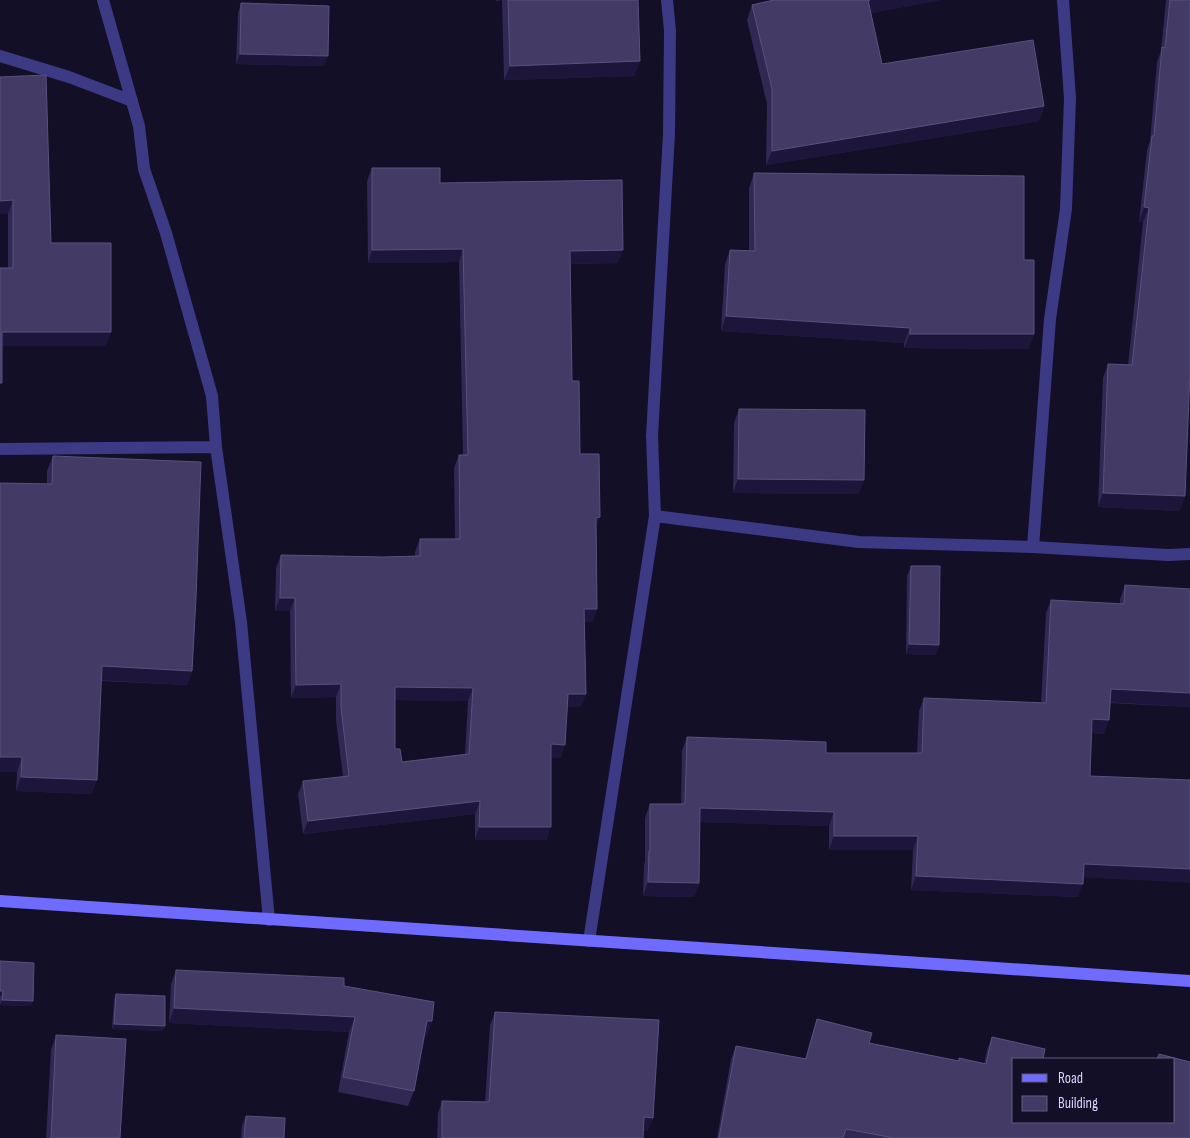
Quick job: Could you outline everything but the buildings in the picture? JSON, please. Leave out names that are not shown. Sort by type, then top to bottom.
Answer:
[{"type":"main road","points":[[0,901],[1190,981]]},
{"type":"street","points":[[103,0],[139,126],[144,169],[166,233],[212,396],[216,447],[241,622],[269,920]]},
{"type":"street","points":[[589,941],[655,516],[652,436],[668,134],[670,31],[666,0]]},
{"type":"street","points":[[1033,547],[1050,319],[1066,209],[1070,98],[1063,0]]},
{"type":"street","points":[[0,56],[68,77],[132,101]]},
{"type":"street","points":[[0,449],[216,447]]},
{"type":"street","points":[[655,516],[859,542],[1033,547],[1168,555],[1190,554]]}]
